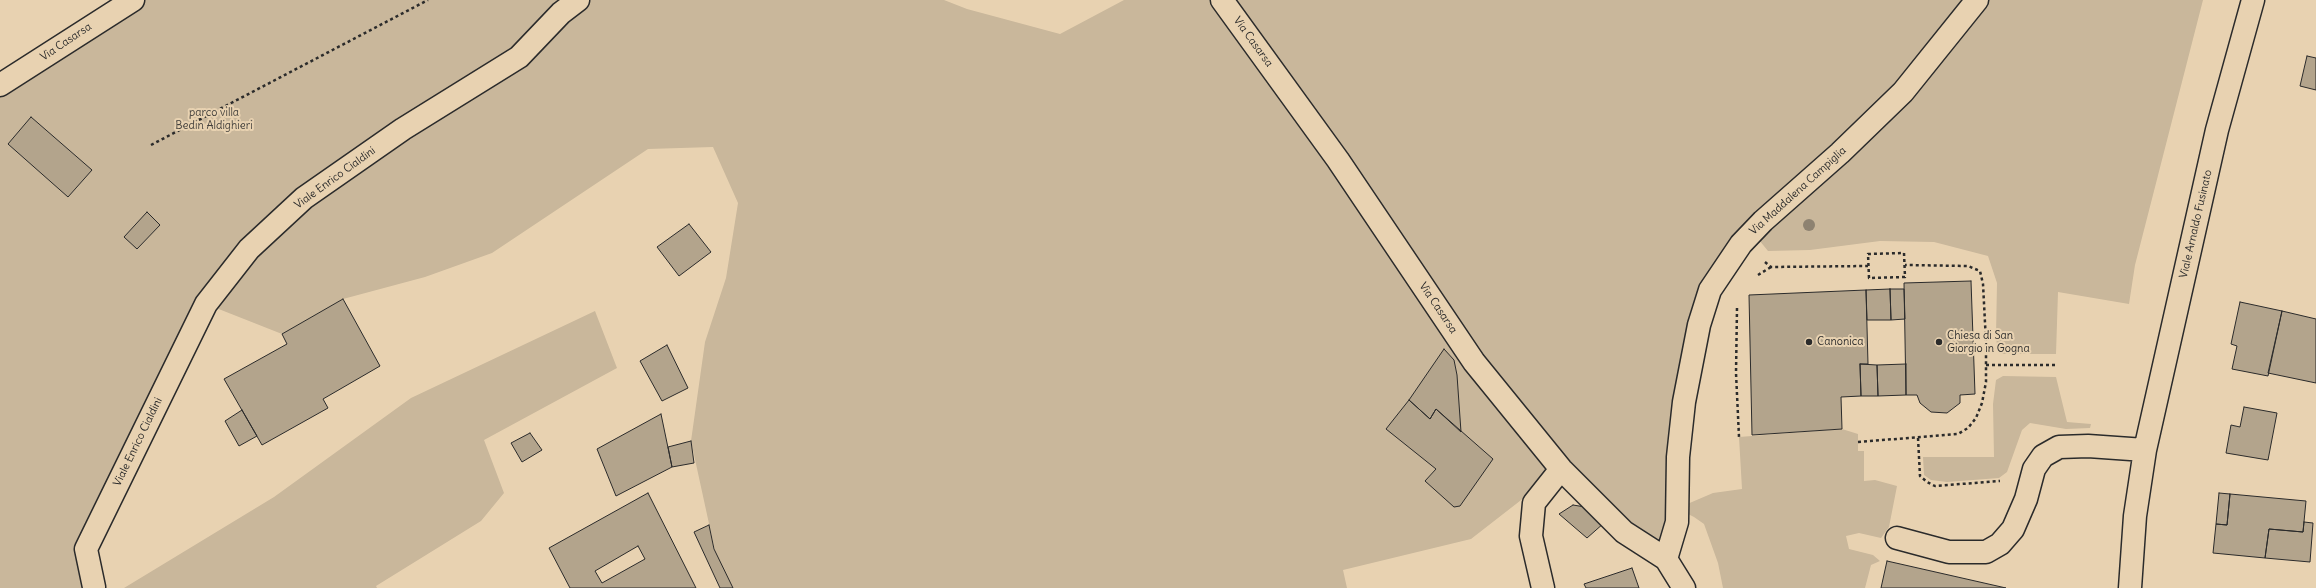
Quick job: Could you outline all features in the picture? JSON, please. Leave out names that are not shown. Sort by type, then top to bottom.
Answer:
[{"type":"street","name":"Via Casarsa","points":[[0,85],[133,0]]},
{"type":"street","name":"Viale Enrico Cialdini","points":[[94,587],[86,549],[206,304],[249,249],[304,198],[403,129],[519,57],[561,13],[578,0]]},
{"type":"street","name":"Via Casarsa","points":[[1222,0],[1338,160],[1474,362],[1561,469],[1624,532],[1666,558],[1684,588]]},
{"type":"street","name":"Via Maddalena Campiglia","points":[[1666,558],[1677,522],[1678,457],[1684,402],[1699,325],[1710,290],[1741,244],[1763,221],[1840,153],[1903,92],[1977,0]]},
{"type":"street","name":"Viale Arnaldo Fusinato","points":[[2130,588],[2135,516],[2145,450],[2217,130],[2252,0]]},
{"type":"street","points":[[1897,538],[1949,552],[1986,552],[2000,544],[2013,529],[2026,499],[2034,469],[2043,456],[2059,447],[2088,446],[2145,450]]},
{"type":"street","points":[[1543,588],[1532,536],[1534,503],[1561,469]]},
{"type":"path","points":[[151,145],[428,0]]},
{"type":"path","points":[[1741,244],[1771,267]]},
{"type":"path","points":[[1904,253],[1905,265],[1905,277],[1869,278],[1868,254],[1904,253]]},
{"type":"path","points":[[1858,442],[1945,437],[1958,434],[1968,428],[1976,418],[1982,403],[1986,382],[1986,365],[1983,284],[1980,271],[1968,266],[1905,265]]},
{"type":"path","points":[[1753,278],[1771,267],[1868,266]]},
{"type":"path","points":[[1739,300],[1736,352],[1739,437]]},
{"type":"path","points":[[1986,365],[2056,365]]},
{"type":"green space","name":"parco villa Bedin Aldighieri","points":[[133,0],[944,0],[967,9],[1060,34],[1124,0],[2203,0],[2135,265],[2129,304],[2058,292],[2056,354],[2003,354],[1997,346],[1996,335],[1997,283],[1988,256],[1934,242],[1880,241],[1810,250],[1768,251],[1759,240],[1710,290],[1678,508],[1713,493],[1742,489],[1739,437],[1842,429],[1858,434],[1858,451],[1864,451],[1864,481],[1875,480],[1897,486],[1889,527],[1881,538],[1859,533],[1846,536],[1849,549],[1873,555],[1880,561],[1871,565],[1865,588],[1723,588],[1718,563],[1704,524],[1678,509],[1666,559],[1561,469],[1471,539],[1343,570],[1347,588],[723,588],[691,441],[705,342],[726,278],[738,203],[713,147],[648,149],[492,253],[425,277],[343,299],[282,334],[206,304],[86,548],[97,588],[0,588],[0,85]]},
{"type":"green space","points":[[595,311],[617,368],[484,440],[504,493],[481,521],[376,586],[377,588],[124,588],[274,497],[411,398]]},
{"type":"green space","points":[[2003,376],[2056,377],[2067,422],[2091,424],[2090,428],[2066,429],[2030,423],[2022,430],[2007,472],[1999,478],[1947,482],[1931,480],[1924,475],[1923,457],[1994,457],[1993,404],[1996,380]]},
{"type":"building","points":[[2307,56],[2316,58],[2316,90],[2300,86]]},
{"type":"building","points":[[31,117],[92,170],[68,197],[8,144]]},
{"type":"building","points":[[147,212],[160,225],[137,249],[124,237]]},
{"type":"building","points":[[689,224],[711,252],[679,276],[657,247]]},
{"type":"building","name":"Chiesa di San Giorgio in Gogna","points":[[1971,281],[1975,394],[1960,395],[1960,403],[1947,413],[1931,412],[1920,403],[1917,395],[1906,395],[1904,283]]},
{"type":"building","points":[[1890,289],[1891,320],[1867,320],[1866,290]]},
{"type":"building","points":[[1890,289],[1904,289],[1905,319],[1891,320]]},
{"type":"building","name":"Canonica","points":[[1866,290],[1868,364],[1860,364],[1861,396],[1841,397],[1842,429],[1752,435],[1749,295]]},
{"type":"building","points":[[343,299],[380,366],[323,399],[328,408],[262,445],[224,379],[287,344],[282,334]]},
{"type":"building","points":[[2240,302],[2282,311],[2268,376],[2232,369],[2237,346],[2231,344]]},
{"type":"building","points":[[2282,311],[2316,319],[2316,383],[2268,373]]},
{"type":"building","points":[[667,345],[688,388],[662,401],[640,361]]},
{"type":"building","points":[[1444,349],[1454,360],[1457,375],[1461,432],[1436,409],[1430,419],[1409,400]]},
{"type":"building","points":[[1860,364],[1877,365],[1878,396],[1861,396]]},
{"type":"building","points":[[1906,364],[1906,395],[1878,396],[1877,365]]},
{"type":"building","points":[[1409,400],[1430,419],[1436,409],[1493,459],[1460,506],[1454,507],[1425,481],[1436,469],[1386,429]]},
{"type":"building","points":[[2244,407],[2277,413],[2268,460],[2226,453],[2231,425],[2240,427]]},
{"type":"building","points":[[242,410],[257,436],[239,446],[225,421]]},
{"type":"building","points":[[661,414],[672,467],[616,496],[597,449]]},
{"type":"building","points":[[530,433],[542,450],[522,462],[511,443]]},
{"type":"building","points":[[691,441],[694,463],[672,467],[668,447]]},
{"type":"building","points":[[648,493],[696,588],[570,588],[549,548]]},
{"type":"building","points":[[2219,493],[2230,494],[2227,525],[2216,524]]},
{"type":"building","points":[[2230,494],[2306,501],[2303,532],[2269,529],[2265,558],[2213,553],[2216,524],[2227,525]]},
{"type":"building","points":[[1573,505],[1585,507],[1604,523],[1587,538],[1559,514]]},
{"type":"building","points":[[2304,522],[2313,523],[2310,562],[2265,558],[2269,529],[2303,532]]},
{"type":"building","points":[[709,525],[714,549],[733,588],[720,588],[694,532]]},
{"type":"building","points":[[638,546],[645,559],[602,583],[595,571]]},
{"type":"building","points":[[1887,561],[2006,588],[1881,588]]},
{"type":"building","points":[[1632,568],[1639,588],[1586,588],[1584,584]]},
{"type":"place","name":"Canonica","points":[[1809,342]]},
{"type":"place","name":"Chiesa di San Giorgio in Gogna","points":[[1939,342]]}]
